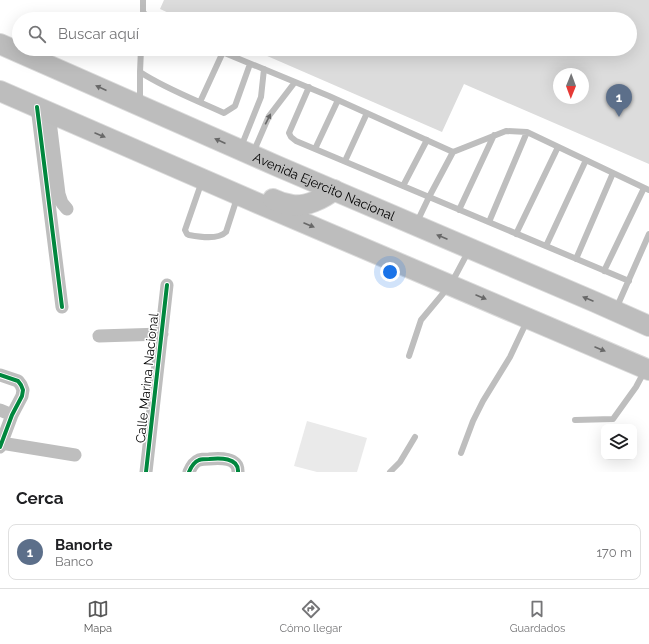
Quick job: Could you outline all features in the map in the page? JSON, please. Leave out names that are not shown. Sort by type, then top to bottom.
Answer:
[{"type":"main road","name":"Avenida Ejercito Nacional","points":[[0,44],[12,49]]},
{"type":"main road","name":"Avenida Ejercito Nacional","points":[[28,56],[649,326]]},
{"type":"main road","points":[[0,91],[647,369]]},
{"type":"main road","points":[[247,198],[264,197],[292,205],[304,204],[322,198],[334,190]]},
{"type":"street","points":[[43,110],[59,194],[62,203],[67,209]]},
{"type":"street","points":[[43,110],[62,307]]},
{"type":"street","name":"Calle Marina Nacional","points":[[146,472],[167,285]]},
{"type":"street","points":[[99,336],[162,334]]},
{"type":"street","points":[[0,375],[18,381],[22,390],[22,396],[12,415],[1,445],[75,455]]},
{"type":"street","points":[[0,410],[12,415]]},
{"type":"street","points":[[189,472],[191,467],[199,460],[216,458],[235,462],[238,472]]},
{"type":"lane","points":[[143,0],[143,12]]},
{"type":"lane","points":[[140,105],[141,56]]},
{"type":"lane","points":[[200,102],[221,56]]},
{"type":"lane","points":[[232,56],[338,100],[452,152]]},
{"type":"lane","points":[[140,72],[156,82],[224,113],[235,106],[250,64]]},
{"type":"lane","points":[[246,152],[261,97],[264,69]]},
{"type":"lane","points":[[246,152],[269,116],[295,82]]},
{"type":"lane","points":[[308,88],[289,133],[291,138],[629,281]]},
{"type":"lane","points":[[315,149],[338,100]]},
{"type":"lane","points":[[345,161],[367,113]]},
{"type":"lane","points":[[416,225],[452,152],[506,130],[527,132],[646,189],[604,271]]},
{"type":"lane","points":[[489,222],[527,132]]},
{"type":"lane","points":[[459,210],[494,135]]},
{"type":"lane","points":[[403,186],[426,140]]},
{"type":"lane","points":[[516,234],[558,147]]},
{"type":"lane","points":[[546,246],[586,160]]},
{"type":"lane","points":[[576,259],[613,173]]},
{"type":"lane","points":[[203,179],[185,230],[187,234],[206,237],[217,237],[223,235],[247,198]]},
{"type":"lane","points":[[616,311],[649,234]]},
{"type":"lane","points":[[409,356],[421,320],[450,284],[470,248]]},
{"type":"lane","points":[[461,453],[483,401],[510,357],[529,318]]},
{"type":"lane","points":[[575,420],[613,419],[647,369]]},
{"type":"lane","points":[[390,472],[400,462],[415,437]]},
{"type":"shaded area","points":[[307,421],[367,438],[357,472],[317,472],[294,466]]},
{"type":"building","points":[[164,0],[649,0],[649,164],[464,84],[442,132],[267,56],[637,56],[637,12],[167,12],[160,9]]},
{"type":"cycle path","points":[[37,107],[62,307]]},
{"type":"cycle path","points":[[146,472],[167,285]]},
{"type":"cycle path","points":[[0,375],[18,381],[23,390],[22,396],[12,415],[0,447]]},
{"type":"cycle path","points":[[189,472],[193,465],[199,460],[218,458],[232,461],[237,467],[238,472]]},
{"type":"place","name":"Banorte","points":[[619,117]]}]
